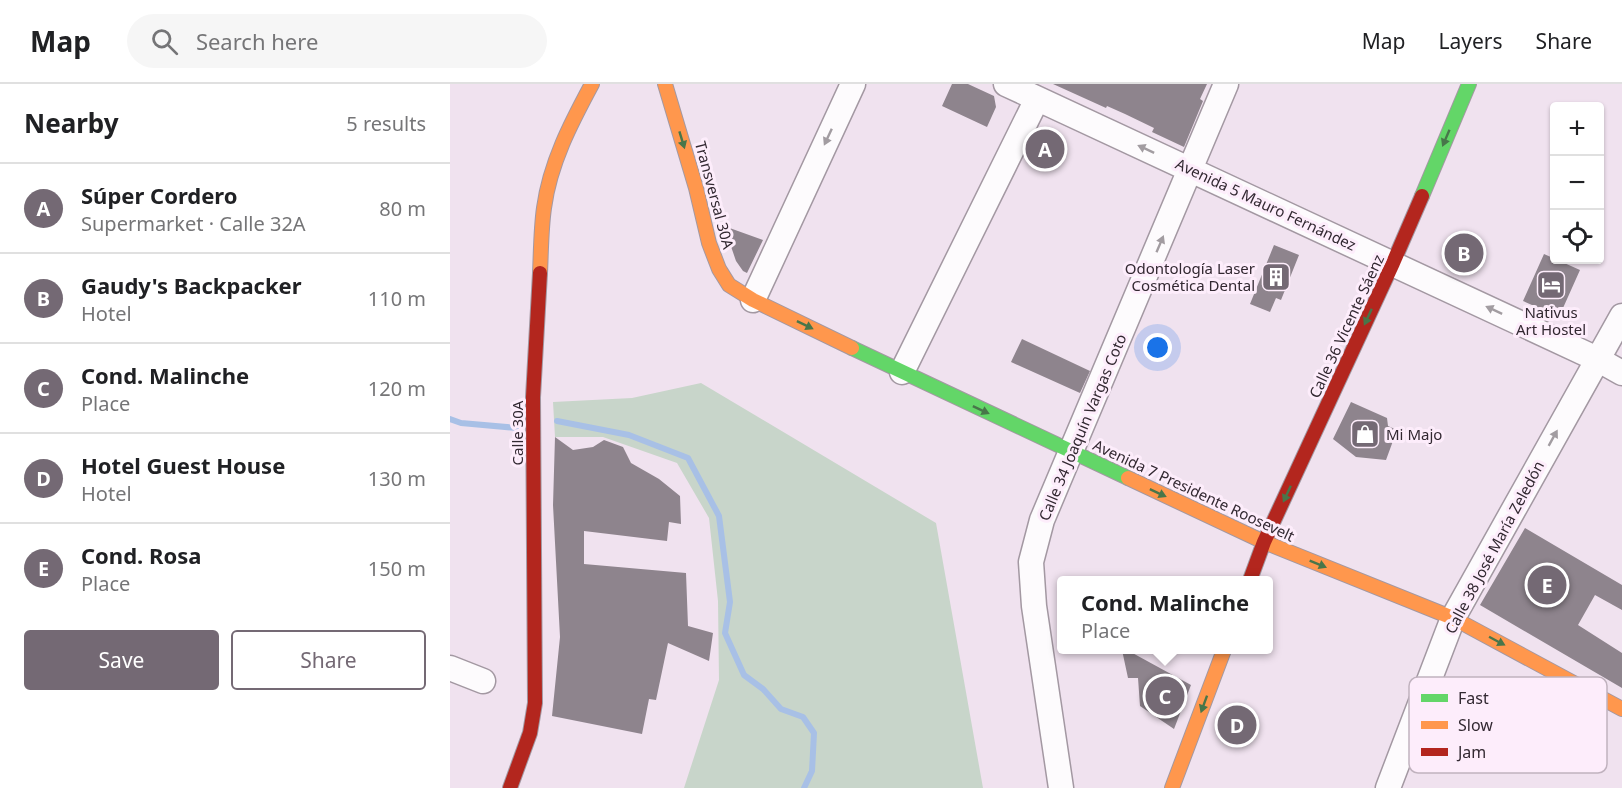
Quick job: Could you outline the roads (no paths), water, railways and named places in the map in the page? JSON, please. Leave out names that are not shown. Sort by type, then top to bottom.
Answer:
[{"type":"street","name":"Calle 30A","points":[[510,788],[530,732],[535,704],[533,397],[544,208],[553,170],[568,128],[592,84]]},
{"type":"street","name":"Transversal 30A","points":[[665,84],[696,188],[709,243],[719,269],[729,285],[753,300]]},
{"type":"street","points":[[753,300],[853,84]]},
{"type":"street","name":"Avenida 5 Mauro Fernández","points":[[1006,84],[1393,263],[1622,373]]},
{"type":"street","name":"Calle 34 Joaquín Vargas Coto","points":[[1061,788],[1034,606],[1031,562],[1042,520],[1226,84]]},
{"type":"street","name":"Calle 36 Vicente Sáenz","points":[[1251,576],[1264,542],[1393,263],[1469,84]]},
{"type":"street","points":[[902,372],[1037,99]]},
{"type":"street","name":"Avenida 7 Presidente Roosevelt","points":[[753,300],[1264,542],[1453,618],[1563,677]]},
{"type":"street","name":"Calle 38 José María Zeledón","points":[[1430,677],[1453,618],[1622,316]]},
{"type":"street","points":[[1172,788],[1222,654]]},
{"type":"street","points":[[450,668],[483,681]]},
{"type":"street","name":"Avenida 7 Presidente Roosevelt","points":[[1607,701],[1622,709]]},
{"type":"street","name":"Calle 38 José María Zeledón","points":[[1388,788],[1409,733]]},
{"type":"waterway","points":[[450,419],[461,423],[517,428]]},
{"type":"waterway","points":[[557,421],[629,435],[688,458],[719,516],[730,602],[725,633],[744,675],[763,689],[781,709],[803,717],[814,733],[812,771],[804,788]]},
{"type":"place","name":"Súper Cordero","points":[[1045,149]]},
{"type":"place","name":"Gaudy's Backpacker","points":[[1464,253]]},
{"type":"place","name":"Odontología Laser Cosmética Dental","points":[[1276,277]]},
{"type":"place","name":"Nativus Art Hostel","points":[[1551,285]]},
{"type":"place","name":"Mi Majo","points":[[1365,434]]},
{"type":"place","name":"Cond. Rosa","points":[[1547,585]]},
{"type":"place","name":"Cond. Malinche","points":[[1165,696]]},
{"type":"place","name":"Hotel Guest House","points":[[1237,725]]}]
